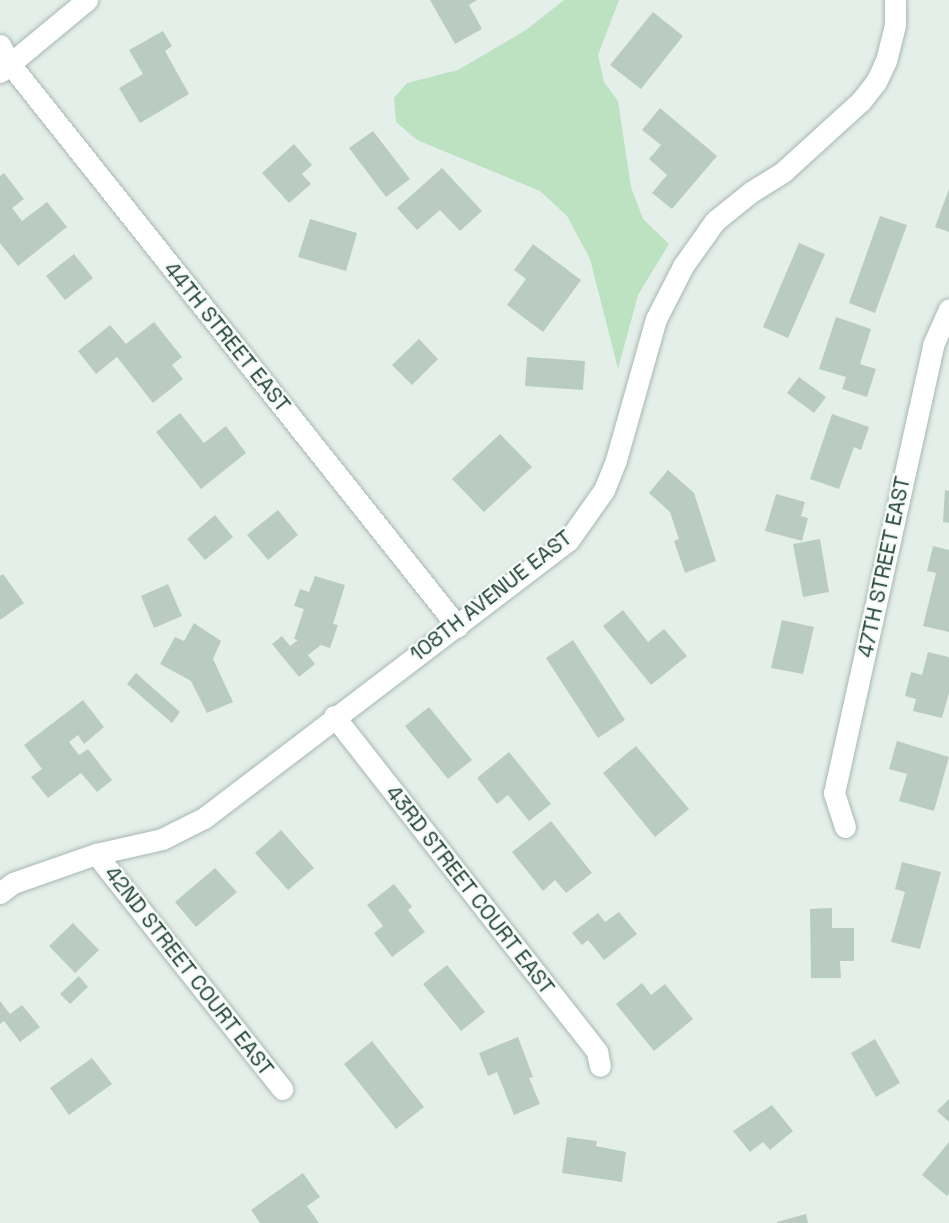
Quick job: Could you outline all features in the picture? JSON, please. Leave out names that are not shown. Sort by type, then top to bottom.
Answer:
[{"type":"street","points":[[5,68],[87,0]]},
{"type":"street","name":"108TH AVENUE EAST","points":[[0,893],[13,883],[96,854],[162,839],[204,818],[334,716],[458,627],[568,541],[587,518],[617,460],[645,351],[670,289],[715,220],[794,163],[844,119],[876,82],[886,61],[895,24],[895,0]]},
{"type":"street","name":"44TH STREET EAST","points":[[0,45],[5,68],[458,627]]},
{"type":"street","name":"47TH STREET EAST","points":[[845,827],[834,793],[933,345],[949,309]]},
{"type":"street","name":"43RD STREET COURT EAST","points":[[334,716],[597,1052],[600,1066]]},
{"type":"street","name":"42ND STREET COURT EAST","points":[[96,854],[282,1089]]},
{"type":"green space","points":[[564,0],[619,0],[598,55],[604,82],[618,101],[631,187],[643,219],[669,244],[638,295],[618,369],[590,259],[567,216],[540,191],[417,140],[396,122],[394,98],[407,83],[458,70],[526,30]]},
{"type":"building","points":[[430,0],[477,0],[469,5],[482,29],[455,44]]},
{"type":"building","points":[[653,12],[683,36],[641,89],[610,65]]},
{"type":"building","points":[[163,31],[172,46],[165,51],[189,94],[140,123],[119,88],[143,74],[129,50]]},
{"type":"building","points":[[660,108],[717,156],[672,209],[652,193],[667,175],[649,159],[661,145],[642,130]]},
{"type":"building","points":[[373,131],[410,179],[386,197],[349,148]]},
{"type":"building","points":[[294,144],[312,165],[302,174],[311,184],[289,203],[262,173]]},
{"type":"building","points":[[442,168],[482,211],[460,231],[440,210],[417,230],[397,208]]},
{"type":"building","points":[[4,173],[24,199],[12,208],[22,221],[47,202],[67,227],[18,266],[0,243],[0,176]]},
{"type":"building","points":[[949,189],[949,232],[935,227]]},
{"type":"building","points":[[880,216],[907,225],[875,313],[849,303]]},
{"type":"building","points":[[310,219],[357,233],[346,271],[298,257]]},
{"type":"building","points":[[799,243],[825,254],[788,338],[763,327]]},
{"type":"building","points":[[533,244],[581,280],[543,332],[507,305],[526,279],[514,270]]},
{"type":"building","points":[[74,254],[93,278],[65,300],[46,276]]},
{"type":"building","points":[[836,317],[871,329],[860,364],[876,369],[867,397],[842,389],[846,377],[819,369]]},
{"type":"building","points":[[154,322],[182,357],[172,365],[183,379],[153,403],[117,357],[96,374],[78,351],[110,325],[126,344]]},
{"type":"building","points":[[419,339],[438,359],[412,385],[392,365]]},
{"type":"building","points":[[527,357],[585,361],[583,390],[525,386]]},
{"type":"building","points":[[799,377],[826,397],[814,413],[787,393]]},
{"type":"building","points":[[180,413],[204,443],[226,426],[246,453],[201,489],[156,432]]},
{"type":"building","points":[[832,414],[869,427],[861,450],[854,447],[839,489],[810,479]]},
{"type":"building","points":[[500,434],[532,467],[484,512],[452,479]]},
{"type":"building","points":[[668,470],[694,493],[716,561],[685,573],[674,541],[679,539],[670,512],[649,493]]},
{"type":"building","points":[[945,490],[949,491],[949,523],[943,522]]},
{"type":"building","points":[[776,494],[805,502],[801,516],[808,518],[802,541],[765,531]]},
{"type":"building","points":[[278,510],[298,535],[268,560],[247,535]]},
{"type":"building","points":[[215,515],[233,537],[205,560],[187,539]]},
{"type":"building","points":[[820,539],[829,592],[803,597],[793,544]]},
{"type":"building","points":[[933,546],[949,550],[949,632],[923,626],[936,573],[927,571]]},
{"type":"building","points":[[3,574],[24,603],[0,620],[0,576]]},
{"type":"building","points":[[315,576],[345,585],[333,624],[338,625],[330,648],[321,645],[308,655],[315,664],[299,677],[272,644],[282,636],[290,646],[298,640],[294,639],[304,609],[294,606],[300,589],[309,592]]},
{"type":"building","points":[[168,584],[182,616],[154,628],[141,596]]},
{"type":"building","points":[[623,610],[648,642],[664,629],[687,656],[651,685],[603,626]]},
{"type":"building","points":[[782,620],[814,627],[803,674],[771,668]]},
{"type":"building","points":[[194,623],[221,641],[213,659],[233,702],[207,713],[191,681],[160,664],[175,637],[184,641]]},
{"type":"building","points":[[573,640],[625,720],[598,738],[546,658]]},
{"type":"building","points":[[928,652],[949,657],[949,693],[942,718],[913,711],[916,699],[905,696],[911,672],[922,675]]},
{"type":"building","points":[[136,673],[180,712],[172,723],[127,684]]},
{"type":"building","points":[[83,700],[104,727],[84,744],[78,735],[69,742],[79,755],[88,749],[112,780],[97,792],[81,773],[48,798],[31,777],[42,769],[24,745]]},
{"type":"building","points":[[429,707],[472,760],[448,779],[405,726]]},
{"type":"building","points":[[897,741],[949,757],[934,811],[899,801],[907,774],[889,769]]},
{"type":"building","points":[[636,746],[689,809],[655,837],[603,773]]},
{"type":"building","points":[[509,752],[551,804],[529,821],[508,795],[497,804],[477,778]]},
{"type":"building","points":[[551,821],[592,873],[566,893],[555,880],[543,891],[512,852]]},
{"type":"building","points":[[281,830],[314,868],[288,890],[255,853]]},
{"type":"building","points":[[902,862],[941,872],[920,949],[891,942],[905,892],[895,889]]},
{"type":"building","points":[[215,868],[237,892],[196,927],[175,902]]},
{"type":"building","points":[[394,884],[412,907],[408,910],[425,932],[392,957],[374,933],[383,926],[367,905]]},
{"type":"building","points":[[832,908],[832,928],[854,928],[854,961],[840,961],[841,978],[811,978],[810,909]]},
{"type":"building","points":[[619,912],[637,934],[604,960],[588,940],[582,945],[572,933],[598,913],[605,922]]},
{"type":"building","points":[[73,923],[99,950],[75,973],[49,946]]},
{"type":"building","points":[[447,965],[485,1012],[461,1031],[423,984]]},
{"type":"building","points":[[79,976],[88,987],[70,1004],[60,994]]},
{"type":"building","points":[[642,983],[651,995],[665,984],[693,1019],[654,1051],[616,1004]]},
{"type":"building","points":[[0,1001],[10,1014],[22,1005],[40,1027],[20,1042],[4,1021],[0,1024]]},
{"type":"building","points":[[518,1037],[533,1077],[529,1078],[540,1104],[514,1115],[497,1072],[488,1076],[479,1053]]},
{"type":"building","points":[[875,1039],[900,1083],[876,1097],[851,1053]]},
{"type":"building","points":[[372,1041],[424,1107],[396,1129],[344,1064]]},
{"type":"building","points":[[92,1058],[112,1084],[69,1115],[50,1088]]},
{"type":"building","points":[[949,1099],[949,1122],[937,1111]]},
{"type":"building","points":[[772,1105],[793,1131],[770,1150],[763,1142],[750,1152],[733,1131]]},
{"type":"building","points":[[567,1137],[597,1141],[596,1146],[626,1152],[622,1182],[562,1173]]},
{"type":"building","points":[[949,1142],[949,1193],[947,1196],[922,1175]]},
{"type":"building","points":[[303,1173],[320,1197],[307,1206],[319,1223],[260,1223],[251,1210]]},
{"type":"building","points":[[806,1214],[808,1223],[777,1223],[777,1222]]}]
